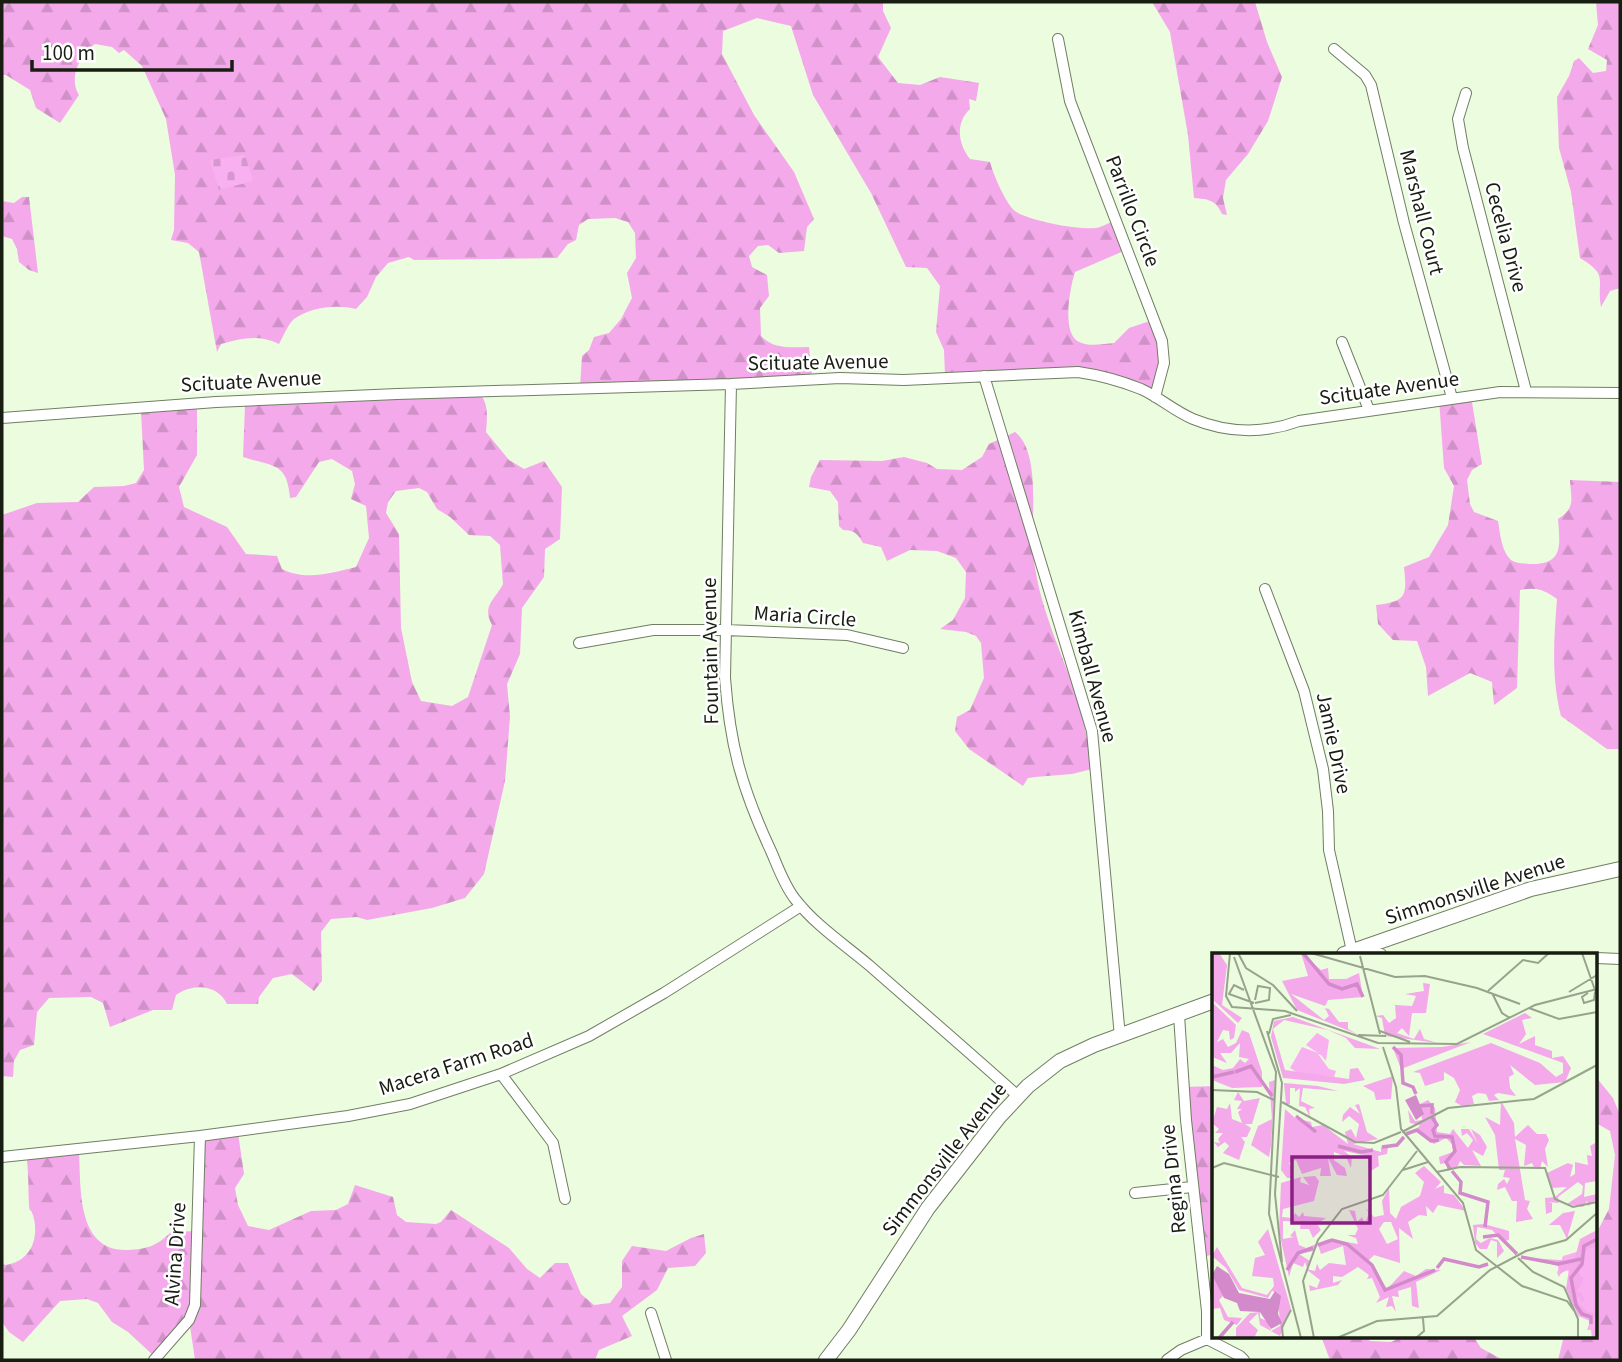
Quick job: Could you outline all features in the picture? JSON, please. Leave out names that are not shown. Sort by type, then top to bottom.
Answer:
[{"type":"street","name":"Parrillo Circle","points":[[1058,39],[1070,102],[1162,341],[1164,363],[1155,397]]},
{"type":"street","name":"Marshall Court","points":[[1334,49],[1365,75],[1371,85],[1404,223],[1452,398]]},
{"type":"street","name":"Cecelia Drive","points":[[1466,93],[1458,119],[1463,148],[1526,391]]},
{"type":"street","points":[[1342,342],[1368,410]]},
{"type":"street","name":"Scituate Avenue","points":[[2,418],[216,401],[841,378],[904,380],[1078,372],[1140,389],[1194,419],[1245,431],[1280,428],[1299,421],[1500,392],[1620,393]]},
{"type":"street","name":"Kimball Avenue","points":[[984,376],[1092,731],[1120,1037]]},
{"type":"street","name":"Fountain Avenue","points":[[731,384],[725,630],[727,714],[736,764],[754,817],[793,897],[823,930],[864,962],[1018,1096]]},
{"type":"street","name":"Jamie Drive","points":[[1265,589],[1304,691],[1323,769],[1329,850],[1348,953]]},
{"type":"street","name":"Maria Circle","points":[[579,643],[653,630],[725,630],[847,635],[903,648]]},
{"type":"street","name":"Simmonsville Avenue","points":[[1348,953],[1531,889],[1620,869]]},
{"type":"street","name":"Macera Farm Road","points":[[2,1157],[201,1136],[391,1109],[501,1074],[600,1030],[664,993],[801,906]]},
{"type":"street","points":[[1598,958],[1620,958]]},
{"type":"street","name":"Simmonsville Avenue","points":[[826,1360],[849,1330],[928,1208],[1018,1096],[1060,1061],[1212,1002]]},
{"type":"street","name":"Regina Drive","points":[[1180,1015],[1192,1187],[1208,1311],[1208,1339]]},
{"type":"street","points":[[501,1074],[554,1143],[565,1199]]},
{"type":"street","name":"Alvina Drive","points":[[154,1360],[189,1320],[195,1305],[201,1136]]},
{"type":"street","points":[[1135,1194],[1192,1187]]},
{"type":"street","points":[[651,1313],[666,1360]]},
{"type":"street","points":[[1167,1360],[1181,1350],[1208,1339],[1244,1360]]},
{"type":"green space","points":[[2,2],[883,2],[883,11],[891,28],[878,57],[898,83],[920,85],[940,77],[979,83],[976,101],[969,99],[970,109],[960,127],[961,140],[970,159],[990,162],[1004,196],[1015,211],[1042,221],[1078,228],[1099,227],[1117,219],[1126,250],[1075,272],[1068,310],[1070,330],[1073,337],[1083,344],[1106,344],[1114,343],[1129,328],[1153,320],[1164,348],[1157,393],[1097,374],[945,375],[944,350],[936,332],[940,286],[927,268],[906,267],[871,193],[813,95],[791,26],[757,18],[723,31],[722,54],[754,115],[794,172],[814,219],[807,227],[804,251],[779,253],[768,245],[758,246],[749,256],[752,267],[767,275],[769,296],[760,308],[761,336],[777,346],[809,347],[812,377],[580,388],[582,356],[589,350],[594,337],[609,333],[621,319],[632,298],[627,273],[636,258],[635,233],[628,222],[615,218],[588,219],[579,225],[576,240],[568,244],[557,258],[414,260],[409,257],[388,263],[376,277],[367,297],[356,309],[316,309],[292,321],[279,344],[258,338],[243,339],[221,344],[217,352],[199,252],[188,243],[171,240],[174,230],[175,175],[166,119],[142,66],[124,50],[119,53],[112,47],[95,44],[80,60],[75,74],[79,95],[60,123],[36,108],[30,90],[2,75]]},
{"type":"green space","points":[[1152,2],[1255,2],[1267,42],[1282,77],[1268,121],[1248,154],[1226,180],[1223,198],[1227,215],[1222,214],[1211,201],[1194,198],[1188,135],[1170,32]]},
{"type":"green space","points":[[1596,2],[1620,2],[1620,288],[1610,291],[1601,307],[1599,274],[1580,258],[1571,192],[1559,148],[1557,97],[1574,61],[1579,58],[1593,73],[1606,71],[1607,60],[1588,49],[1598,25]]},
{"type":"green space","points":[[245,155],[253,181],[219,190],[210,160]]},
{"type":"green space","points":[[22,197],[29,197],[38,273],[19,262],[12,239],[2,236],[2,201],[14,203]]},
{"type":"green space","points":[[481,395],[486,408],[486,432],[509,460],[524,469],[544,461],[562,487],[560,539],[545,549],[544,577],[522,608],[520,654],[507,684],[510,717],[505,781],[484,874],[465,898],[432,908],[367,920],[357,917],[331,919],[321,932],[322,981],[314,991],[292,974],[273,978],[259,997],[258,1004],[227,1004],[217,992],[197,987],[176,995],[172,1010],[153,1010],[110,1027],[103,1003],[91,997],[49,998],[37,1012],[34,1045],[20,1050],[14,1061],[13,1077],[2,1076],[2,515],[37,503],[78,502],[94,487],[136,483],[144,470],[141,411],[197,407],[197,455],[179,487],[184,507],[227,527],[246,554],[277,556],[282,569],[291,573],[319,575],[356,567],[369,538],[366,506],[351,499],[355,484],[352,471],[332,459],[319,462],[296,497],[290,498],[282,472],[271,465],[243,457],[245,405]],"holes":[[[419,488],[427,492],[437,509],[469,535],[490,536],[500,545],[503,584],[489,607],[492,625],[468,697],[452,706],[421,701],[412,682],[401,628],[399,534],[386,513],[388,502],[396,491]]]},
{"type":"green space","points":[[1471,396],[1482,464],[1472,470],[1467,480],[1470,504],[1474,512],[1498,521],[1504,550],[1513,561],[1541,563],[1549,561],[1558,552],[1558,519],[1570,507],[1570,480],[1620,482],[1620,749],[1607,749],[1561,716],[1554,643],[1557,599],[1548,593],[1535,589],[1520,590],[1517,688],[1494,705],[1492,682],[1470,673],[1428,696],[1426,667],[1417,641],[1393,640],[1378,624],[1376,605],[1394,602],[1403,595],[1404,567],[1429,557],[1448,525],[1454,486],[1444,468],[1439,399]]},
{"type":"green space","points":[[1015,432],[1023,441],[1032,469],[1033,546],[1039,587],[1079,705],[1092,769],[1072,774],[1028,778],[1023,786],[969,749],[955,731],[957,717],[970,710],[984,678],[981,643],[976,636],[940,629],[953,620],[965,598],[966,572],[956,558],[937,551],[910,550],[887,561],[881,547],[863,543],[855,533],[839,526],[838,502],[830,491],[809,487],[820,460],[882,461],[904,457],[927,463],[937,469],[962,470],[982,457],[989,444]]},
{"type":"green space","points":[[1598,1079],[1613,1098],[1620,1115],[1620,1360],[1558,1360],[1564,1338],[1598,1338],[1598,1230],[1609,1209],[1615,1155],[1610,1131],[1598,1124]]},
{"type":"green space","points":[[1212,1086],[1212,1255],[1203,1257],[1185,1087]]},
{"type":"green space","points":[[238,1133],[244,1174],[235,1188],[238,1205],[248,1226],[269,1230],[311,1211],[336,1210],[348,1204],[355,1185],[393,1197],[397,1215],[406,1222],[436,1224],[451,1210],[509,1248],[527,1269],[540,1278],[555,1263],[568,1263],[581,1294],[594,1305],[610,1303],[622,1287],[622,1261],[632,1246],[666,1251],[704,1234],[706,1253],[695,1266],[668,1268],[657,1290],[622,1316],[632,1336],[599,1350],[595,1360],[195,1360],[190,1326],[155,1357],[128,1332],[112,1322],[98,1303],[87,1299],[60,1301],[23,1342],[9,1332],[2,1322],[2,1263],[14,1263],[27,1254],[35,1233],[33,1215],[29,1208],[26,1154],[79,1151],[82,1199],[90,1229],[99,1240],[111,1248],[135,1250],[156,1244],[171,1232],[198,1231],[201,1136]]},
{"type":"green space","points":[[1322,1338],[1367,1338],[1370,1341],[1391,1342],[1400,1338],[1474,1338],[1481,1348],[1503,1360],[1330,1360]]}]
